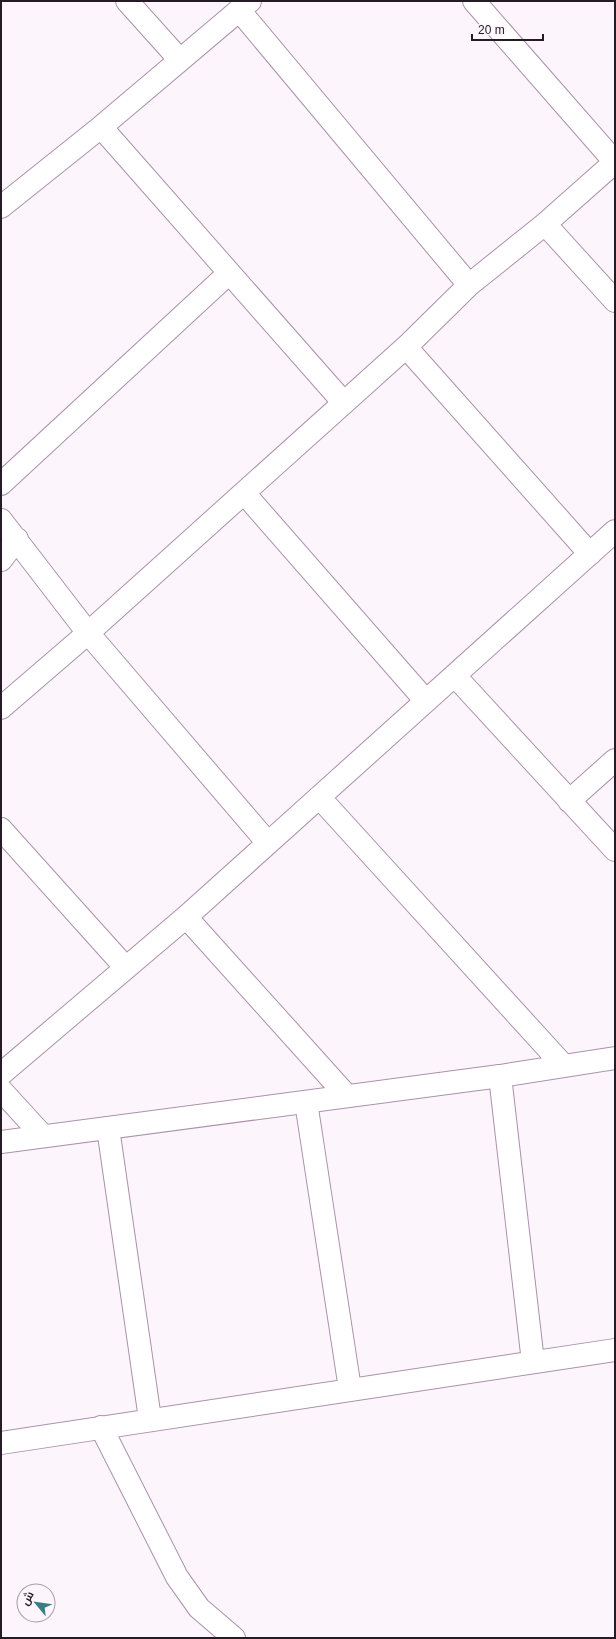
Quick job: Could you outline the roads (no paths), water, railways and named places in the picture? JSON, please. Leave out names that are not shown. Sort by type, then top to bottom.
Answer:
[{"type":"street","points":[[127,1],[180,60]]},
{"type":"street","points":[[1,708],[88,633],[406,347],[469,285],[545,224],[615,162],[474,1]]},
{"type":"street","points":[[1,207],[101,127],[245,5],[469,285]]},
{"type":"street","points":[[101,127],[228,274],[344,403]]},
{"type":"street","points":[[545,224],[615,302]]},
{"type":"street","points":[[1,484],[228,274]]},
{"type":"street","points":[[406,347],[590,554]]},
{"type":"street","points":[[244,493],[426,701]]},
{"type":"street","points":[[1,520],[88,633],[268,843]]},
{"type":"street","points":[[1,1074],[186,917],[615,531]]},
{"type":"street","points":[[1,560],[17,540]]},
{"type":"street","points":[[455,676],[615,850]]},
{"type":"street","points":[[569,800],[615,760]]},
{"type":"street","points":[[319,798],[563,1065]]},
{"type":"street","points":[[1,829],[126,968]]},
{"type":"street","points":[[186,917],[347,1096]]},
{"type":"street","points":[[1,1142],[500,1076],[615,1058]]},
{"type":"street","points":[[500,1076],[533,1362]]},
{"type":"street","points":[[1,1090],[43,1136]]},
{"type":"street","points":[[306,1102],[350,1389]]},
{"type":"street","points":[[108,1128],[150,1419]]},
{"type":"street","points":[[1,1443],[150,1419],[615,1350]]},
{"type":"street","points":[[101,1427],[178,1577],[199,1608],[234,1638]]}]
